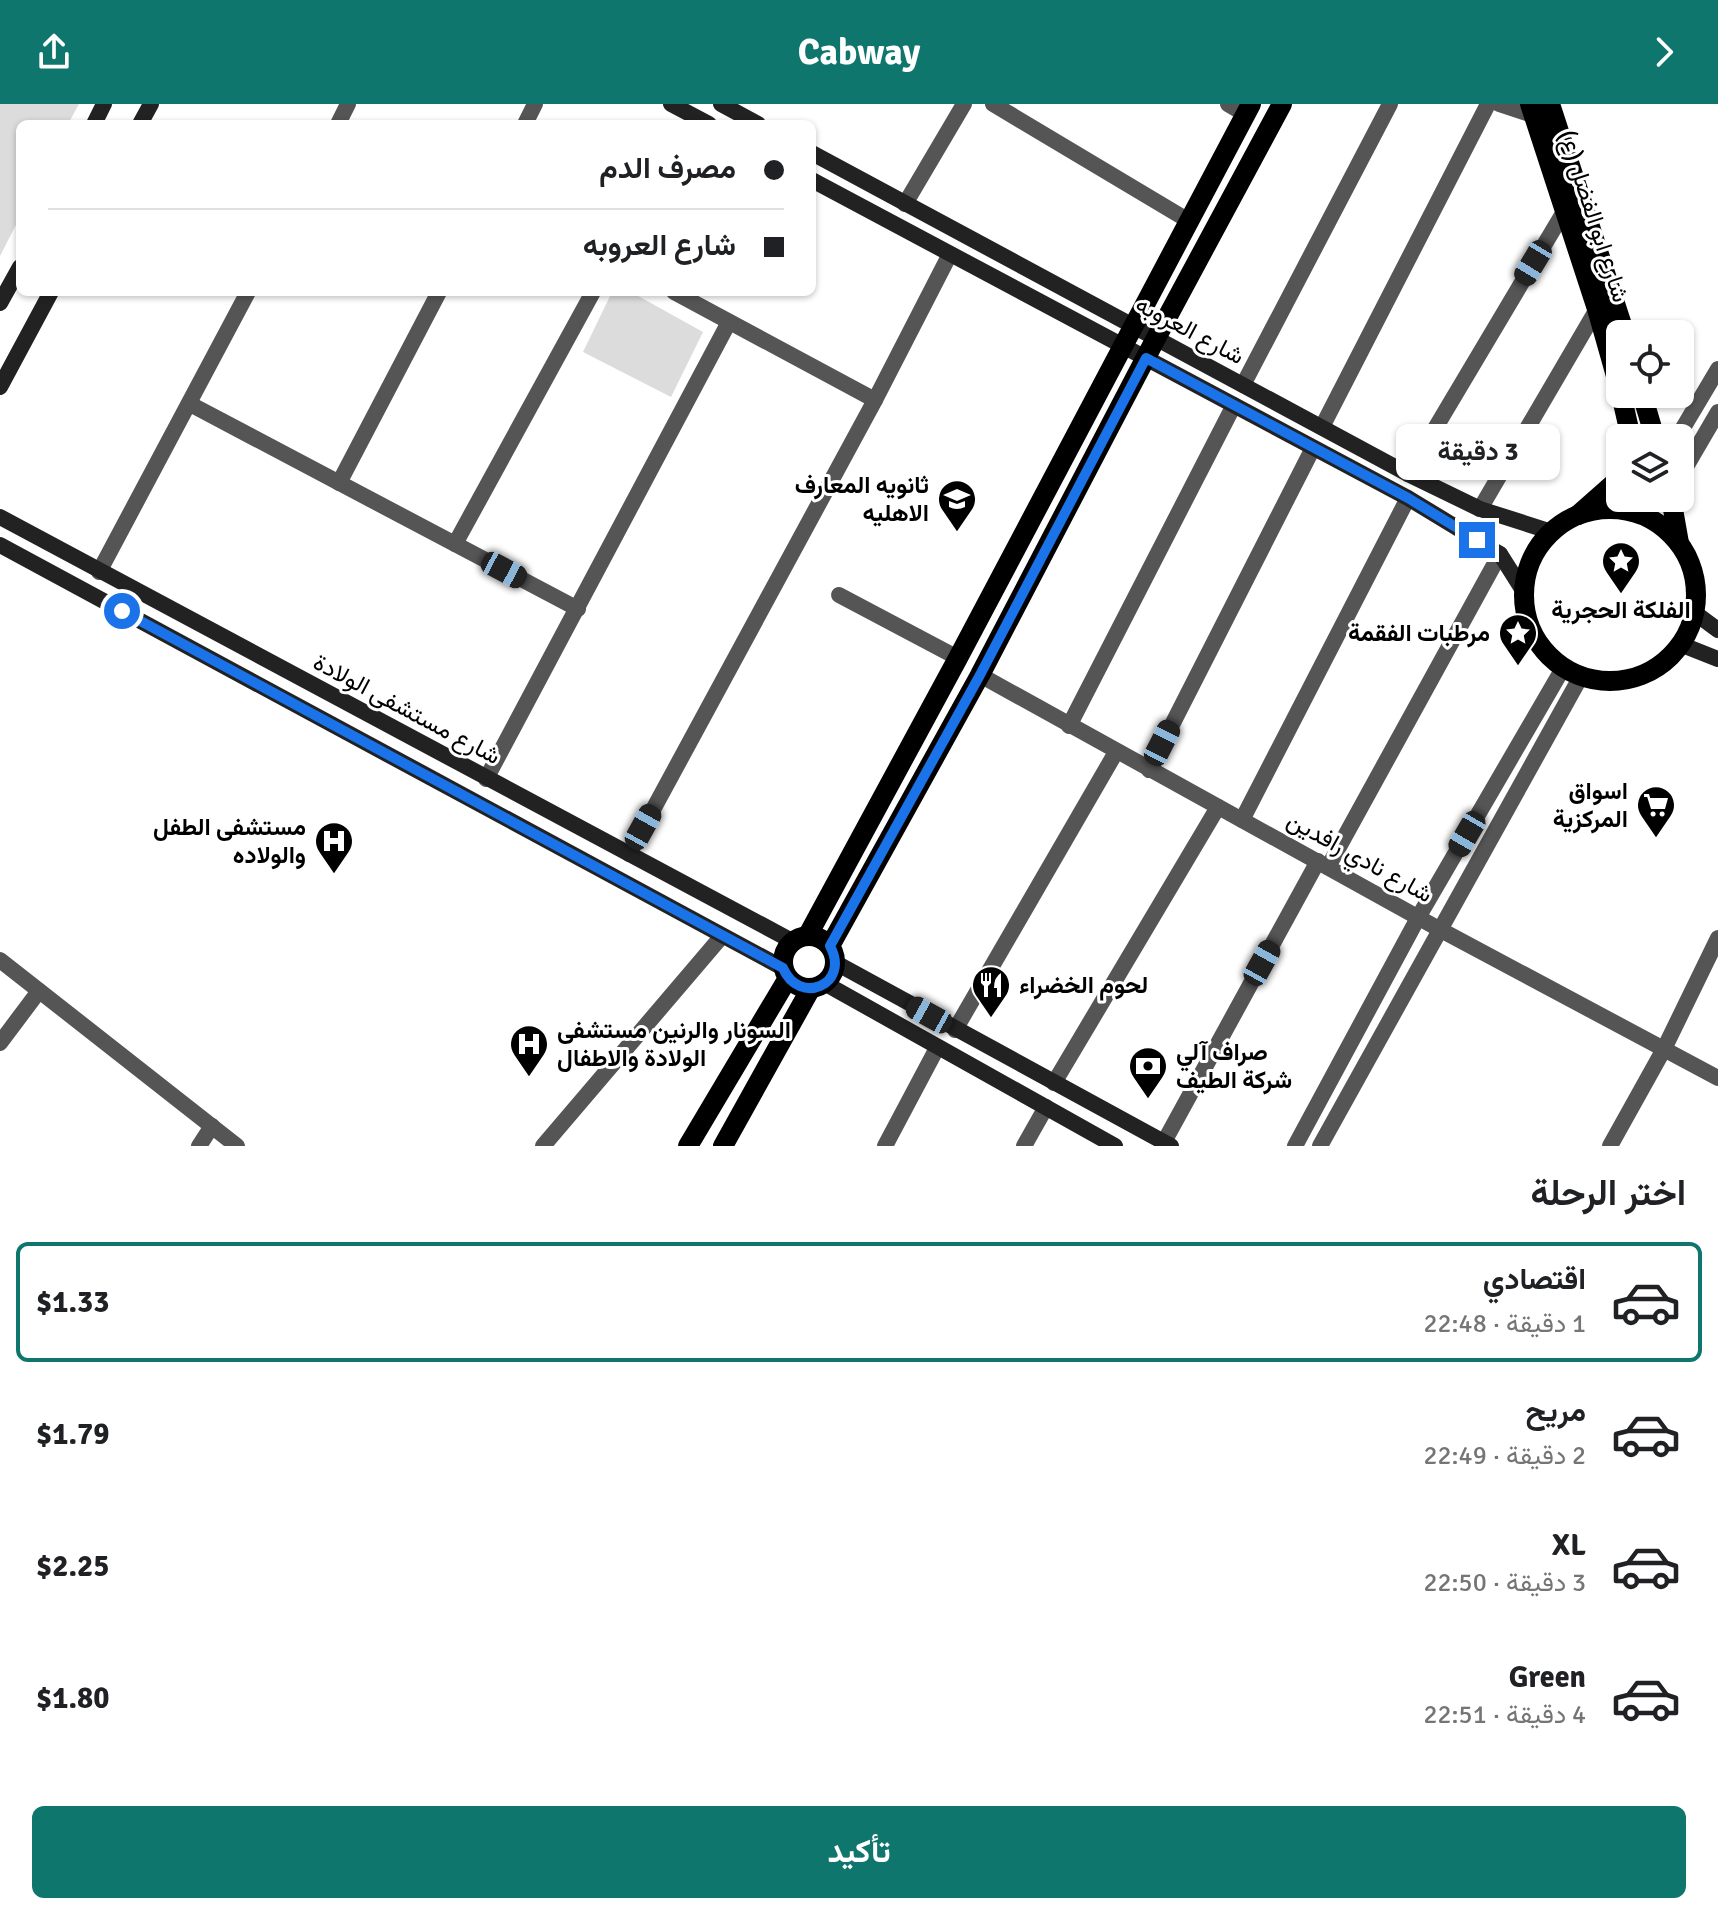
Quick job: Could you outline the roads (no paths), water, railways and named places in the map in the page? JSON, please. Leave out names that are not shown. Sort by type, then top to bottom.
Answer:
[{"type":"main road","points":[[671,104],[701,120]]},
{"type":"main road","points":[[721,104],[751,120]]},
{"type":"main road","points":[[723,1146],[819,986],[833,973],[833,954],[1282,104]]},
{"type":"main road","points":[[688,1146],[786,973],[785,951],[800,938],[958,658],[1189,221],[1241,107]]},
{"type":"main road","name":"شارع ابو الفضل (ع)","points":[[1538,108],[1565,210],[1606,341]]},
{"type":"main road","name":"شارع ابو الفضل (ع)","points":[[1538,108],[1620,320]]},
{"type":"main road","name":"شارع العروبه","points":[[816,155],[1133,328],[1150,349],[1234,405],[1408,498],[1500,554],[1524,592]]},
{"type":"main road","name":"شارع العروبه","points":[[816,182],[1122,346],[1150,349],[1243,385],[1480,509],[1552,532]]},
{"type":"main road","points":[[0,303],[16,277]]},
{"type":"main road","points":[[0,387],[48,296]]},
{"type":"main road","points":[[1606,490],[1541,543],[1529,567],[1524,592],[1525,614],[1533,634],[1571,674],[1601,681],[1635,676],[1665,659],[1689,630],[1695,613],[1695,583],[1690,565],[1661,524],[1638,512]]},
{"type":"main road","points":[[1575,517],[1606,509]]},
{"type":"main road","points":[[1674,512],[1680,547]]},
{"type":"main road","name":"شارع مستشفى الولادة","points":[[0,517],[486,779],[800,938]]},
{"type":"main road","name":"شارع مستشفى الولادة","points":[[0,545],[786,973]]},
{"type":"main road","points":[[1695,613],[1718,630]]},
{"type":"main road","points":[[1680,644],[1718,659]]},
{"type":"main road","points":[[328,724],[343,702]]},
{"type":"main road","points":[[800,938],[822,938],[833,954],[955,1030],[1167,1144]]},
{"type":"main road","points":[[786,973],[805,988],[819,986],[1115,1146]]},
{"type":"street","points":[[905,204],[964,104]]},
{"type":"street","points":[[993,104],[1189,221]]},
{"type":"street","points":[[1243,385],[1390,104]]},
{"type":"street","points":[[1322,427],[1488,104]]},
{"type":"street","points":[[1499,104],[1538,108]]},
{"type":"street","points":[[1408,474],[1565,210]]},
{"type":"street","points":[[629,854],[875,400],[950,254]]},
{"type":"street","points":[[99,572],[190,404],[241,296]]},
{"type":"street","points":[[339,483],[437,296]]},
{"type":"street","points":[[455,544],[591,296]]},
{"type":"street","points":[[681,296],[875,400]]},
{"type":"street","points":[[1480,509],[1597,309]]},
{"type":"street","points":[[486,779],[729,322]]},
{"type":"street","points":[[1685,424],[1718,369]]},
{"type":"street","points":[[190,404],[578,609]]},
{"type":"street","points":[[1069,726],[1234,405]]},
{"type":"street","points":[[1694,453],[1718,412]]},
{"type":"street","points":[[1149,770],[1313,448]]},
{"type":"street","points":[[1242,820],[1408,498]]},
{"type":"street","points":[[1167,1144],[1500,554]]},
{"type":"street","points":[[839,595],[958,658]]},
{"type":"street","points":[[1295,1146],[1419,916],[1571,674]]},
{"type":"street","points":[[1320,1146],[1439,929],[1571,674]]},
{"type":"street","name":"شارع نادي رافدين","points":[[980,675],[1439,929],[1718,1078]]},
{"type":"street","points":[[955,1030],[1116,752]]},
{"type":"street","points":[[1054,1083],[1218,807]]},
{"type":"street","points":[[543,1146],[722,936]]},
{"type":"street","points":[[1610,1146],[1664,1049],[1718,938]]},
{"type":"street","points":[[0,960],[237,1146]]},
{"type":"street","points":[[0,1043],[39,991]]},
{"type":"street","points":[[885,1146],[937,1048]]},
{"type":"street","points":[[1024,1146],[1046,1107]]},
{"type":"street","points":[[199,1146],[212,1126]]},
{"type":"place","name":"ثانويه المعارف الاهليه","points":[[957,533]]},
{"type":"place","name":"الفلكة الحجرية","points":[[1621,595]]},
{"type":"place","name":"مرطبات الفقمة","points":[[1518,667]]},
{"type":"place","name":"اسواق المركزية","points":[[1656,839]]},
{"type":"place","name":"مستشفى الطفل والولاده","points":[[334,875]]},
{"type":"place","name":"لحوم الخضراء","points":[[991,1019]]},
{"type":"place","name":"السونار والرنين مستشفى الولادة والاطفال","points":[[529,1078]]},
{"type":"place","name":"صراف آلي شركة الطيف","points":[[1148,1100]]}]
